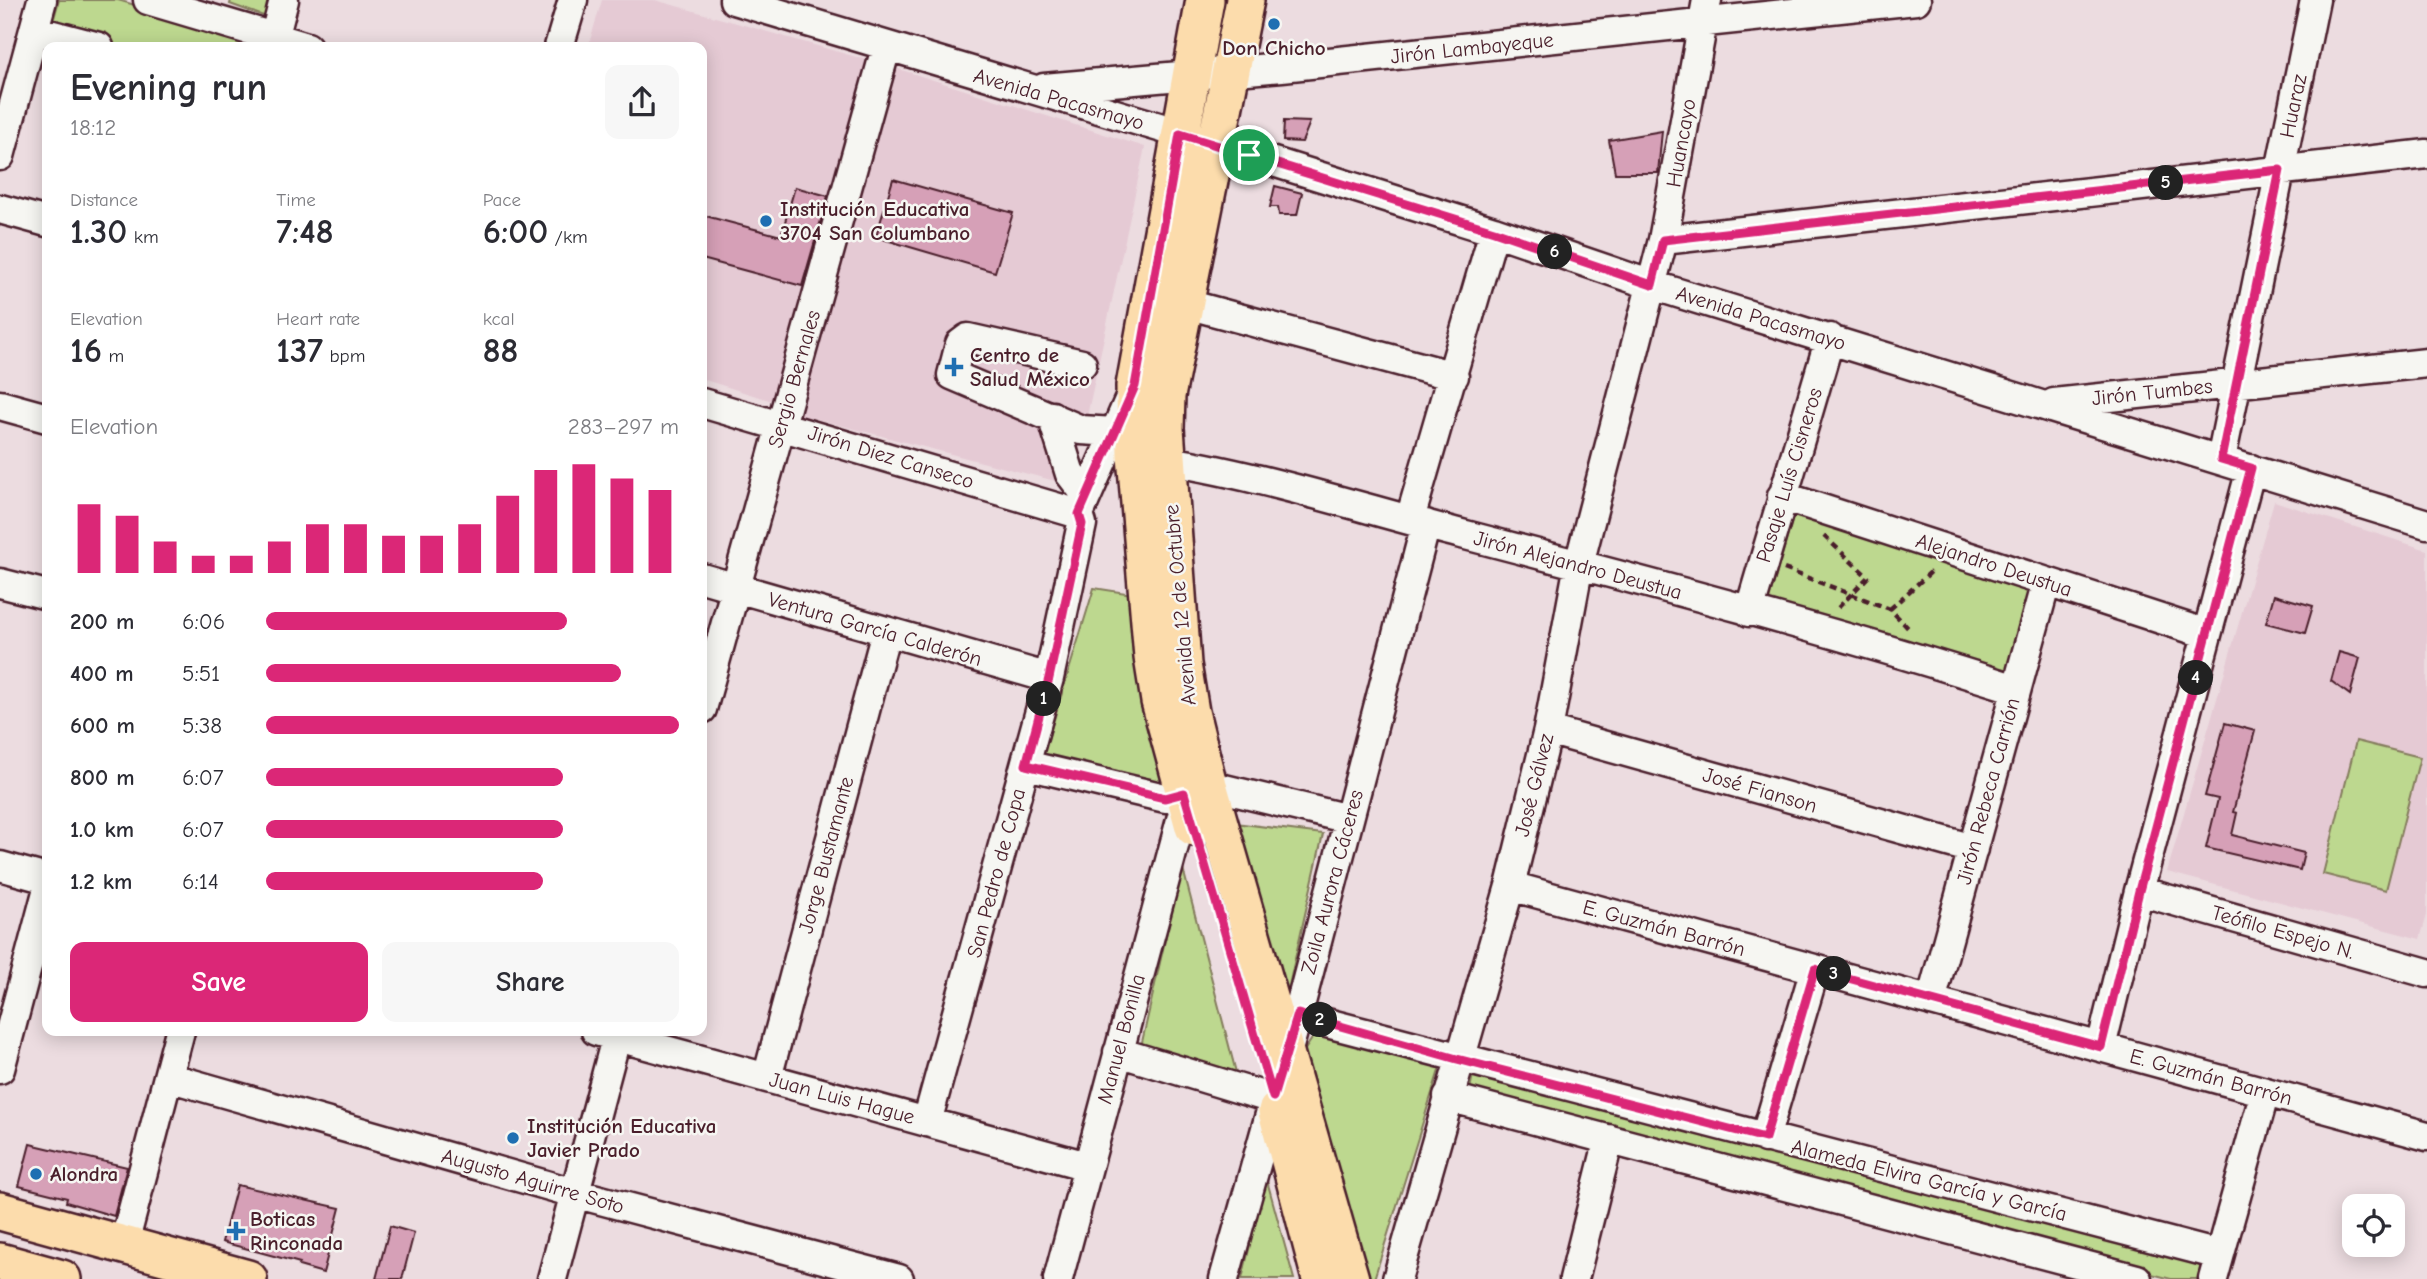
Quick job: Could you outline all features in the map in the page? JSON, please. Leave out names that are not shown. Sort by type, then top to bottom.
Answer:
[{"type":"main road","name":"Avenida 12 de Octubre","points":[[1205,0],[1135,386],[1140,450],[1190,712],[1193,793],[1321,1279]]},
{"type":"main road","name":"Avenida 12 de Octubre","points":[[1140,450],[1166,397],[1245,0]]},
{"type":"main road","name":"Avenida 12 de Octubre","points":[[1193,793],[1286,1012],[1287,1055],[1350,1279]]},
{"type":"main road","points":[[0,1211],[248,1279]]},
{"type":"main road","points":[[16,1270],[62,1279]]},
{"type":"street","points":[[0,156],[42,0]]},
{"type":"street","points":[[148,0],[204,8],[273,42],[284,0]]},
{"type":"street","points":[[560,42],[573,0]]},
{"type":"street","name":"Avenida Pacasmayo","points":[[734,0],[886,48],[1216,144],[1494,231],[1652,285],[2427,524]]},
{"type":"street","name":"Jirón Lambayeque","points":[[1028,90],[1232,71],[1705,12],[1916,0]]},
{"type":"street","name":"Huaraz","points":[[2221,459],[2315,0]]},
{"type":"street","name":"Huancayo","points":[[1652,285],[1663,240],[1705,12]]},
{"type":"street","points":[[34,30],[80,42]]},
{"type":"street","name":"Sergio Bernales","points":[[707,691],[886,48]]},
{"type":"street","points":[[1663,240],[2427,154]]},
{"type":"street","points":[[0,209],[42,221]]},
{"type":"street","name":"Zoila Aurora Cáceres","points":[[1286,1012],[1349,819],[1454,376],[1494,231]]},
{"type":"street","name":"José Gálvez","points":[[1397,1279],[1457,1059],[1510,886],[1548,730],[1578,564],[1652,285]]},
{"type":"street","points":[[1183,303],[1454,376]]},
{"type":"street","name":"Jirón Alejandro Deustua","points":[[1082,364],[968,338],[960,344],[952,375],[960,381],[1081,430],[1140,450],[1818,629],[2016,689]]},
{"type":"street","name":"Pasaje Luís Cisneros","points":[[1749,612],[1830,338]]},
{"type":"street","name":"Jirón Tumbes","points":[[2043,404],[2427,363]]},
{"type":"street","name":"Jirón Diez Canseco","points":[[707,404],[1083,505]]},
{"type":"street","points":[[0,405],[42,417]]},
{"type":"street","points":[[1052,416],[1083,505]]},
{"type":"street","name":"San Pedro de Copa","points":[[928,1122],[1049,678],[1082,524],[1083,505],[1140,450]]},
{"type":"street","points":[[2101,1047],[2139,891],[2251,468]]},
{"type":"street","name":"Alejandro Deustua","points":[[1782,496],[2207,634]]},
{"type":"street","name":"Ventura García Calderón","points":[[707,579],[1049,678]]},
{"type":"street","name":"Jirón Rebeca Carrión","points":[[1931,1001],[2046,582]]},
{"type":"street","points":[[0,583],[42,594]]},
{"type":"street","name":"Jorge Bustamante","points":[[767,1078],[886,632]]},
{"type":"street","name":"José Fianson","points":[[1548,730],[1973,849]]},
{"type":"street","points":[[1026,765],[1165,798],[1193,793],[1349,819]]},
{"type":"street","name":"Manuel Bonilla","points":[[1058,1279],[1118,1052],[1193,793]]},
{"type":"street","points":[[0,866],[42,878]]},
{"type":"street","name":"E. Guzmán Barrón","points":[[1510,886],[2427,1136]]},
{"type":"street","name":"Teófilo Espejo N.","points":[[2139,891],[2427,973]]},
{"type":"street","points":[[0,1069],[5,1030],[42,908]]},
{"type":"street","points":[[1765,1138],[1815,969]]},
{"type":"street","name":"Alameda Elvira García y García","points":[[1286,1012],[1765,1138],[2216,1267]]},
{"type":"street","points":[[124,1244],[179,1036]]},
{"type":"street","points":[[552,1279],[609,1036]]},
{"type":"street","name":"Juan Luis Hague","points":[[620,1036],[1087,1166]]},
{"type":"street","points":[[1118,1052],[1273,1098]]},
{"type":"street","points":[[1224,1279],[1287,1055]]},
{"type":"street","name":"Augusto Aguirre Soto","points":[[167,1077],[574,1193],[899,1279]]},
{"type":"street","points":[[2216,1267],[2265,1092]]},
{"type":"street","name":"Alameda Elvira García y García","points":[[1448,1097],[2137,1279]]},
{"type":"street","points":[[1574,1279],[1609,1139]]},
{"type":"path","points":[[1779,567],[1890,609],[1954,553]]},
{"type":"path","points":[[1818,629],[1868,577]]},
{"type":"shaded area","name":"Institución Educativa 3704 San Columbano","points":[[602,0],[655,0],[874,62],[782,404],[707,381],[707,42],[589,42]]},
{"type":"shaded area","points":[[889,66],[1145,147],[1075,472],[1063,483],[797,414]]},
{"type":"shaded area","points":[[2274,501],[2427,550],[2427,915],[2420,939],[2167,872]]},
{"type":"green space","points":[[59,0],[118,0],[258,42],[100,42],[51,29]]},
{"type":"green space","points":[[231,0],[277,0],[272,19],[230,4]]},
{"type":"green space","points":[[1794,514],[2039,590],[2013,681],[1765,613]]},
{"type":"green space","points":[[1094,588],[1139,595],[1141,701],[1166,793],[1041,762]]},
{"type":"green space","points":[[2356,741],[2420,757],[2386,890],[2323,874]]},
{"type":"green space","points":[[1235,823],[1323,834],[1288,990],[1287,990]]},
{"type":"green space","points":[[1205,836],[1271,1069],[1265,1068],[1202,839]]},
{"type":"green space","points":[[1182,865],[1239,1084],[1140,1051]]},
{"type":"green space","points":[[1315,1034],[1441,1064],[1374,1279],[1362,1279],[1299,1059]]},
{"type":"green space","points":[[1473,1074],[2212,1261],[2205,1279],[2171,1279],[1469,1095]]},
{"type":"green space","points":[[1266,1177],[1294,1279],[1242,1279]]},
{"type":"building","points":[[1284,121],[1310,122],[1302,142],[1283,141]]},
{"type":"building","points":[[1662,131],[1658,173],[1615,173],[1609,140]]},
{"type":"building","points":[[893,179],[1013,213],[995,272],[876,237]]},
{"type":"building","points":[[1275,186],[1302,193],[1297,215],[1279,215],[1278,207],[1270,207]]},
{"type":"building","points":[[795,187],[828,196],[802,286],[707,260],[707,216],[781,236]]},
{"type":"building","points":[[2274,595],[2313,606],[2305,633],[2266,623]]},
{"type":"building","points":[[2339,652],[2360,658],[2350,695],[2331,681]]},
{"type":"building","points":[[2225,723],[2255,731],[2233,812],[2237,813],[2232,835],[2304,853],[2300,870],[2206,848],[2218,799],[2205,796]]},
{"type":"building","points":[[30,1144],[127,1167],[114,1216],[66,1202],[67,1198],[19,1186]]},
{"type":"building","points":[[237,1185],[340,1208],[323,1273],[299,1266],[300,1263],[222,1242]]},
{"type":"building","points":[[390,1226],[414,1233],[402,1279],[376,1279]]},
{"type":"place","name":"Don Chicho","points":[[1274,24]]},
{"type":"place","name":"Institución Educativa 3704 San Columbano","points":[[766,221]]},
{"type":"place","name":"Centro de Salud México","points":[[954,367]]},
{"type":"place","name":"Institución Educativa Javier Prado","points":[[513,1138]]},
{"type":"place","name":"Alondra","points":[[36,1174]]},
{"type":"place","name":"Boticas Rinconada","points":[[236,1231]]},
{"type":"route","points":[[1180,134],[1249,155],[1494,231],[1652,285],[1663,240],[2280,170],[2221,459],[2251,468],[2139,891],[2101,1047],[1815,969],[1765,1138],[1457,1059],[1298,1014],[1273,1097],[1184,793],[1165,798],[1026,765],[1049,678],[1082,524],[1079,514],[1135,386],[1180,134]]}]
